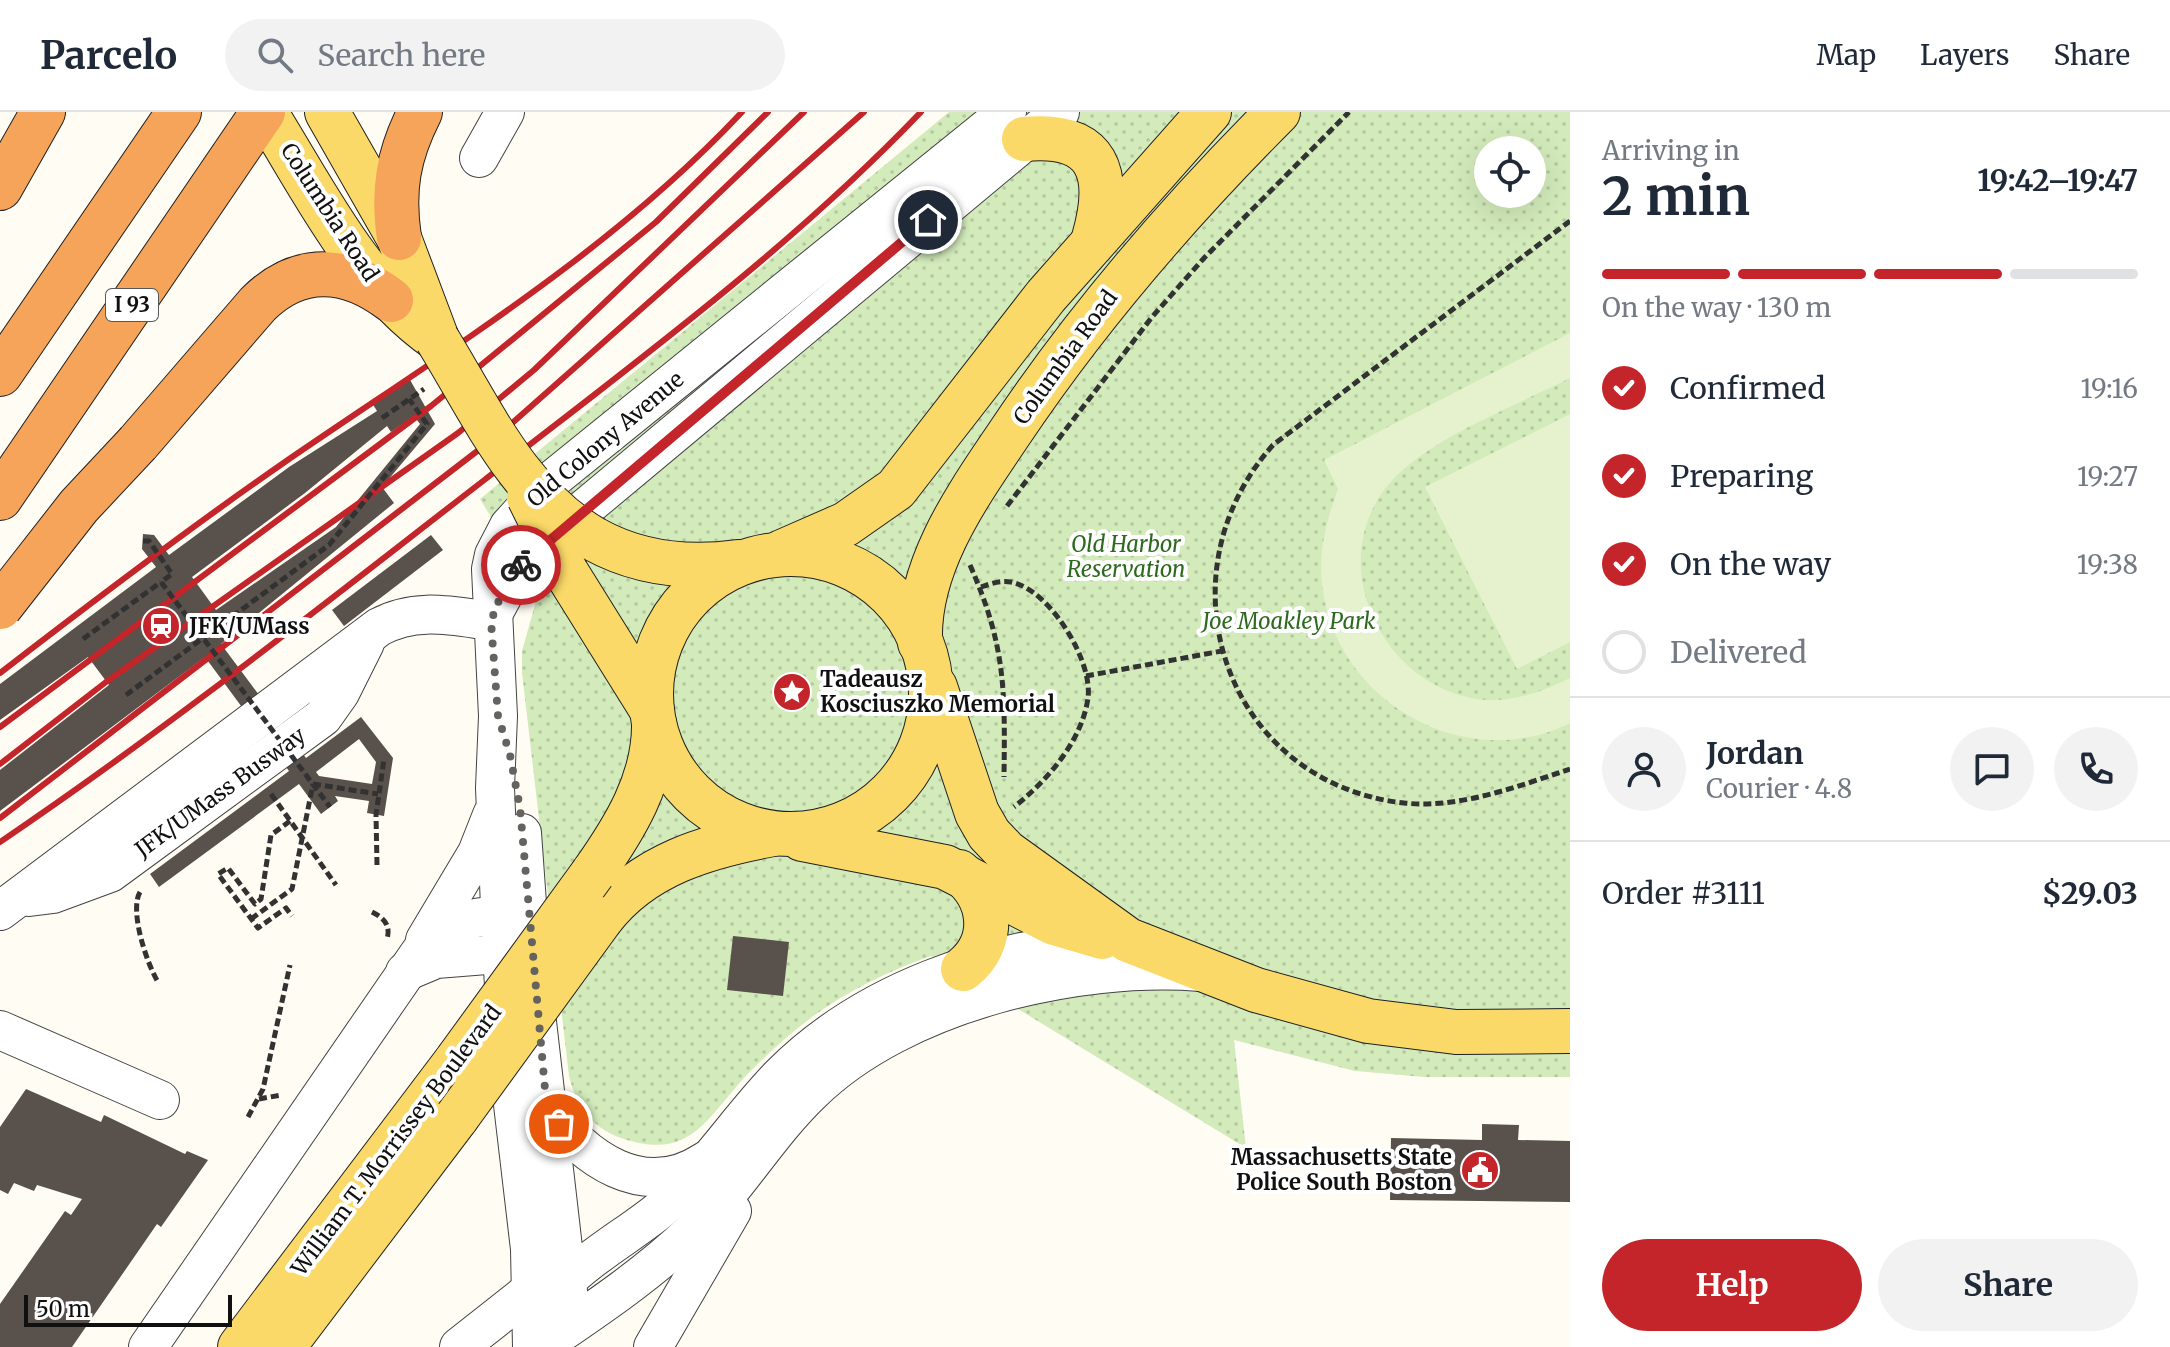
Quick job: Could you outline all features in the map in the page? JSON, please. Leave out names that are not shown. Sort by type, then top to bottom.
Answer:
[{"type":"highway","points":[[0,188],[43,112]]},
{"type":"highway","points":[[0,374],[179,112]]},
{"type":"highway","name":"I 93","points":[[0,498],[264,112]]},
{"type":"highway","points":[[399,238],[395,181],[403,149],[420,112]]},
{"type":"highway","points":[[0,607],[79,506],[258,304],[280,285],[307,274],[333,273],[368,284],[391,300]]},
{"type":"main road","name":"Columbia Road","points":[[264,112],[338,229],[391,300],[437,339]]},
{"type":"main road","name":"Columbia Road","points":[[327,112],[399,238],[437,339],[518,472],[580,555],[653,716]]},
{"type":"main road","points":[[1209,112],[1094,238],[896,489],[846,524],[703,585],[674,617],[663,636],[654,667],[653,716],[668,762],[695,796],[731,821],[957,871],[1054,923],[1084,933],[1128,940],[1207,972],[1343,1016],[1405,1028],[1468,1033],[1570,1031]]},
{"type":"main road","name":"Columbia Road","points":[[924,654],[923,601],[938,556],[973,490],[1036,393],[1095,312],[1152,245],[1278,112]]},
{"type":"main road","points":[[1016,126],[1069,141],[1086,151],[1098,165],[1104,180],[1104,200],[1094,238]]},
{"type":"main road","points":[[580,555],[628,555],[666,564],[714,564],[764,557],[815,556],[863,575],[893,599],[924,654],[977,813],[989,834],[1006,852],[1128,940]]},
{"type":"main road","points":[[779,834],[827,830],[848,822],[893,791],[912,764],[925,733],[931,700],[924,654]]},
{"type":"main road","name":"William T. Morrissey Boulevard","points":[[240,1347],[457,1060],[593,873],[625,824],[645,781],[653,744],[653,716]]},
{"type":"main road","name":"William T. Morrissey Boulevard","points":[[283,1347],[457,1117],[601,919],[626,891],[655,870],[716,848],[779,834]]},
{"type":"main road","points":[[957,871],[982,899],[988,922],[982,946],[963,969]]},
{"type":"street","points":[[479,158],[505,112]]},
{"type":"street","name":"Old Colony Avenue","points":[[491,621],[501,595],[517,570],[542,544],[1016,126],[1060,112]]},
{"type":"street","name":"JFK/UMass Busway","points":[[9,904],[53,894],[110,873],[323,717],[340,693],[361,648],[379,627],[422,613],[491,621]]},
{"type":"street","points":[[491,621],[498,716],[495,800],[514,914]]},
{"type":"street","points":[[498,716],[517,789],[511,1089],[531,1291],[532,1347]]},
{"type":"street","points":[[405,972],[477,853],[495,800]]},
{"type":"street","points":[[148,1347],[432,937],[448,925],[466,918],[514,914]]},
{"type":"street","points":[[532,1347],[546,1302],[567,1279],[667,1204],[777,1079],[822,1039],[888,999],[963,969],[1063,945],[1128,940]]},
{"type":"street","points":[[405,972],[436,959],[516,953]]},
{"type":"street","points":[[516,953],[547,1107],[572,1336]]},
{"type":"street","points":[[540,1347],[572,1336],[695,1229],[782,1124],[822,1082],[868,1048],[957,1006],[1011,991],[1099,977],[1164,971],[1207,972]]},
{"type":"street","points":[[0,1030],[160,1100]]},
{"type":"street","points":[[547,1107],[589,1155],[625,1172],[673,1174],[697,1166],[714,1154]]},
{"type":"street","points":[[653,1347],[782,1124]]},
{"type":"street","points":[[459,1347],[531,1291],[556,1266],[563,1240]]},
{"type":"path","points":[[999,516],[1152,317],[1205,257],[1349,112]]},
{"type":"path","points":[[1570,221],[1288,430],[1258,461],[1230,508],[1220,539],[1213,593],[1222,651],[1241,697],[1267,733],[1308,768],[1357,793],[1399,802],[1437,803],[1570,769]]},
{"type":"path","points":[[382,418],[424,389]]},
{"type":"path","points":[[126,695],[329,545],[427,424],[409,399]]},
{"type":"path","points":[[83,639],[172,574],[149,541],[143,541]]},
{"type":"path","points":[[975,553],[970,565],[981,587],[1002,657],[1006,790]]},
{"type":"path","points":[[161,582],[330,807]]},
{"type":"path","points":[[981,587],[1010,582],[1045,603],[1068,633],[1086,676],[1086,706],[1074,738],[1045,779],[1008,807]]},
{"type":"path","points":[[1086,676],[1222,651]]},
{"type":"path","points":[[377,865],[376,815],[384,759]]},
{"type":"path","points":[[313,784],[378,794]]},
{"type":"path","points":[[251,919],[292,889],[313,784]]},
{"type":"path","points":[[271,793],[336,885]]},
{"type":"path","points":[[290,821],[271,835],[261,899],[255,904],[228,868],[218,874],[258,928],[286,908],[292,916]]},
{"type":"path","points":[[146,886],[136,899],[136,906],[148,963],[158,982]]},
{"type":"path","points":[[248,1117],[263,1089],[290,965]]},
{"type":"green space","name":"Old Harbor Reservation","points":[[949,112],[1570,112],[1570,1077],[1424,1077],[1355,1071],[1234,1040],[1246,1148],[931,956],[869,982],[812,1017],[760,1062],[705,1122],[679,1141],[663,1145],[644,1144],[611,1134],[594,1122],[581,1106],[569,1076],[522,673],[522,651],[538,594],[480,499]]},
{"type":"green space","points":[[1570,333],[1570,378],[1473,425],[1425,453],[1388,485],[1370,515],[1361,548],[1362,581],[1371,613],[1388,643],[1410,668],[1438,687],[1484,700],[1522,696],[1570,678],[1570,723],[1530,737],[1490,740],[1451,734],[1414,718],[1381,696],[1354,666],[1334,631],[1323,591],[1321,565],[1326,526],[1338,489],[1324,460]]},
{"type":"green space","points":[[1570,414],[1570,642],[1517,669],[1425,487]]},
{"type":"building","name":"JFK/UMass","points":[[409,378],[435,424],[382,487],[394,503],[221,644],[306,758],[361,717],[393,758],[384,816],[367,813],[369,801],[335,796],[338,801],[321,814],[299,784],[159,887],[150,874],[289,771],[205,657],[0,811],[0,770],[109,685],[88,657],[0,720],[0,684],[156,567],[142,549],[143,534],[154,535],[169,555],[289,467],[377,411],[372,403]],"holes":[[[414,416],[420,424],[336,527],[216,610],[192,577],[305,493],[387,426],[391,432]],[[359,739],[376,762],[372,784],[319,776],[316,772]]]},
{"type":"building","name":"JFK/UMass","points":[[431,535],[443,550],[344,626],[332,610]]},
{"type":"building","points":[[733,936],[789,942],[783,996],[727,990]]},
{"type":"building","points":[[26,1089],[101,1122],[104,1115],[185,1154],[187,1151],[208,1160],[161,1227],[157,1224],[72,1347],[0,1347],[0,1304],[65,1211],[71,1215],[82,1199],[37,1185],[34,1191],[14,1183],[8,1194],[0,1190],[0,1127]]},
{"type":"building","name":"Massachusetts State Police South Boston","points":[[1482,1124],[1519,1125],[1518,1140],[1570,1141],[1570,1202],[1390,1200],[1391,1138],[1482,1140]]},
{"type":"railway","points":[[0,673],[210,515],[580,257],[691,163],[742,112]]},
{"type":"railway","points":[[0,727],[431,406],[656,222],[768,112]]},
{"type":"railway","points":[[0,764],[106,682],[458,433],[534,370],[804,112]]},
{"type":"railway","points":[[0,818],[502,432],[864,112]]},
{"type":"railway","points":[[0,842],[244,665],[653,349],[764,259],[921,112]]},
{"type":"way so far","points":[[521,565],[501,595],[491,621],[498,716],[514,771],[520,808],[533,987],[547,1107],[559,1124]]},
{"type":"place","name":"JFK/UMass","points":[[161,626]]},
{"type":"place","name":"Tadeausz Kosciuszko Memorial","points":[[792,692]]},
{"type":"place","name":"Massachusetts State Police South Boston","points":[[1480,1170]]},
{"type":"route","points":[[521,565],[542,544],[928,220]]},
{"type":"park label","name":"Joe Moakley Park","points":[[1289,621]]}]
